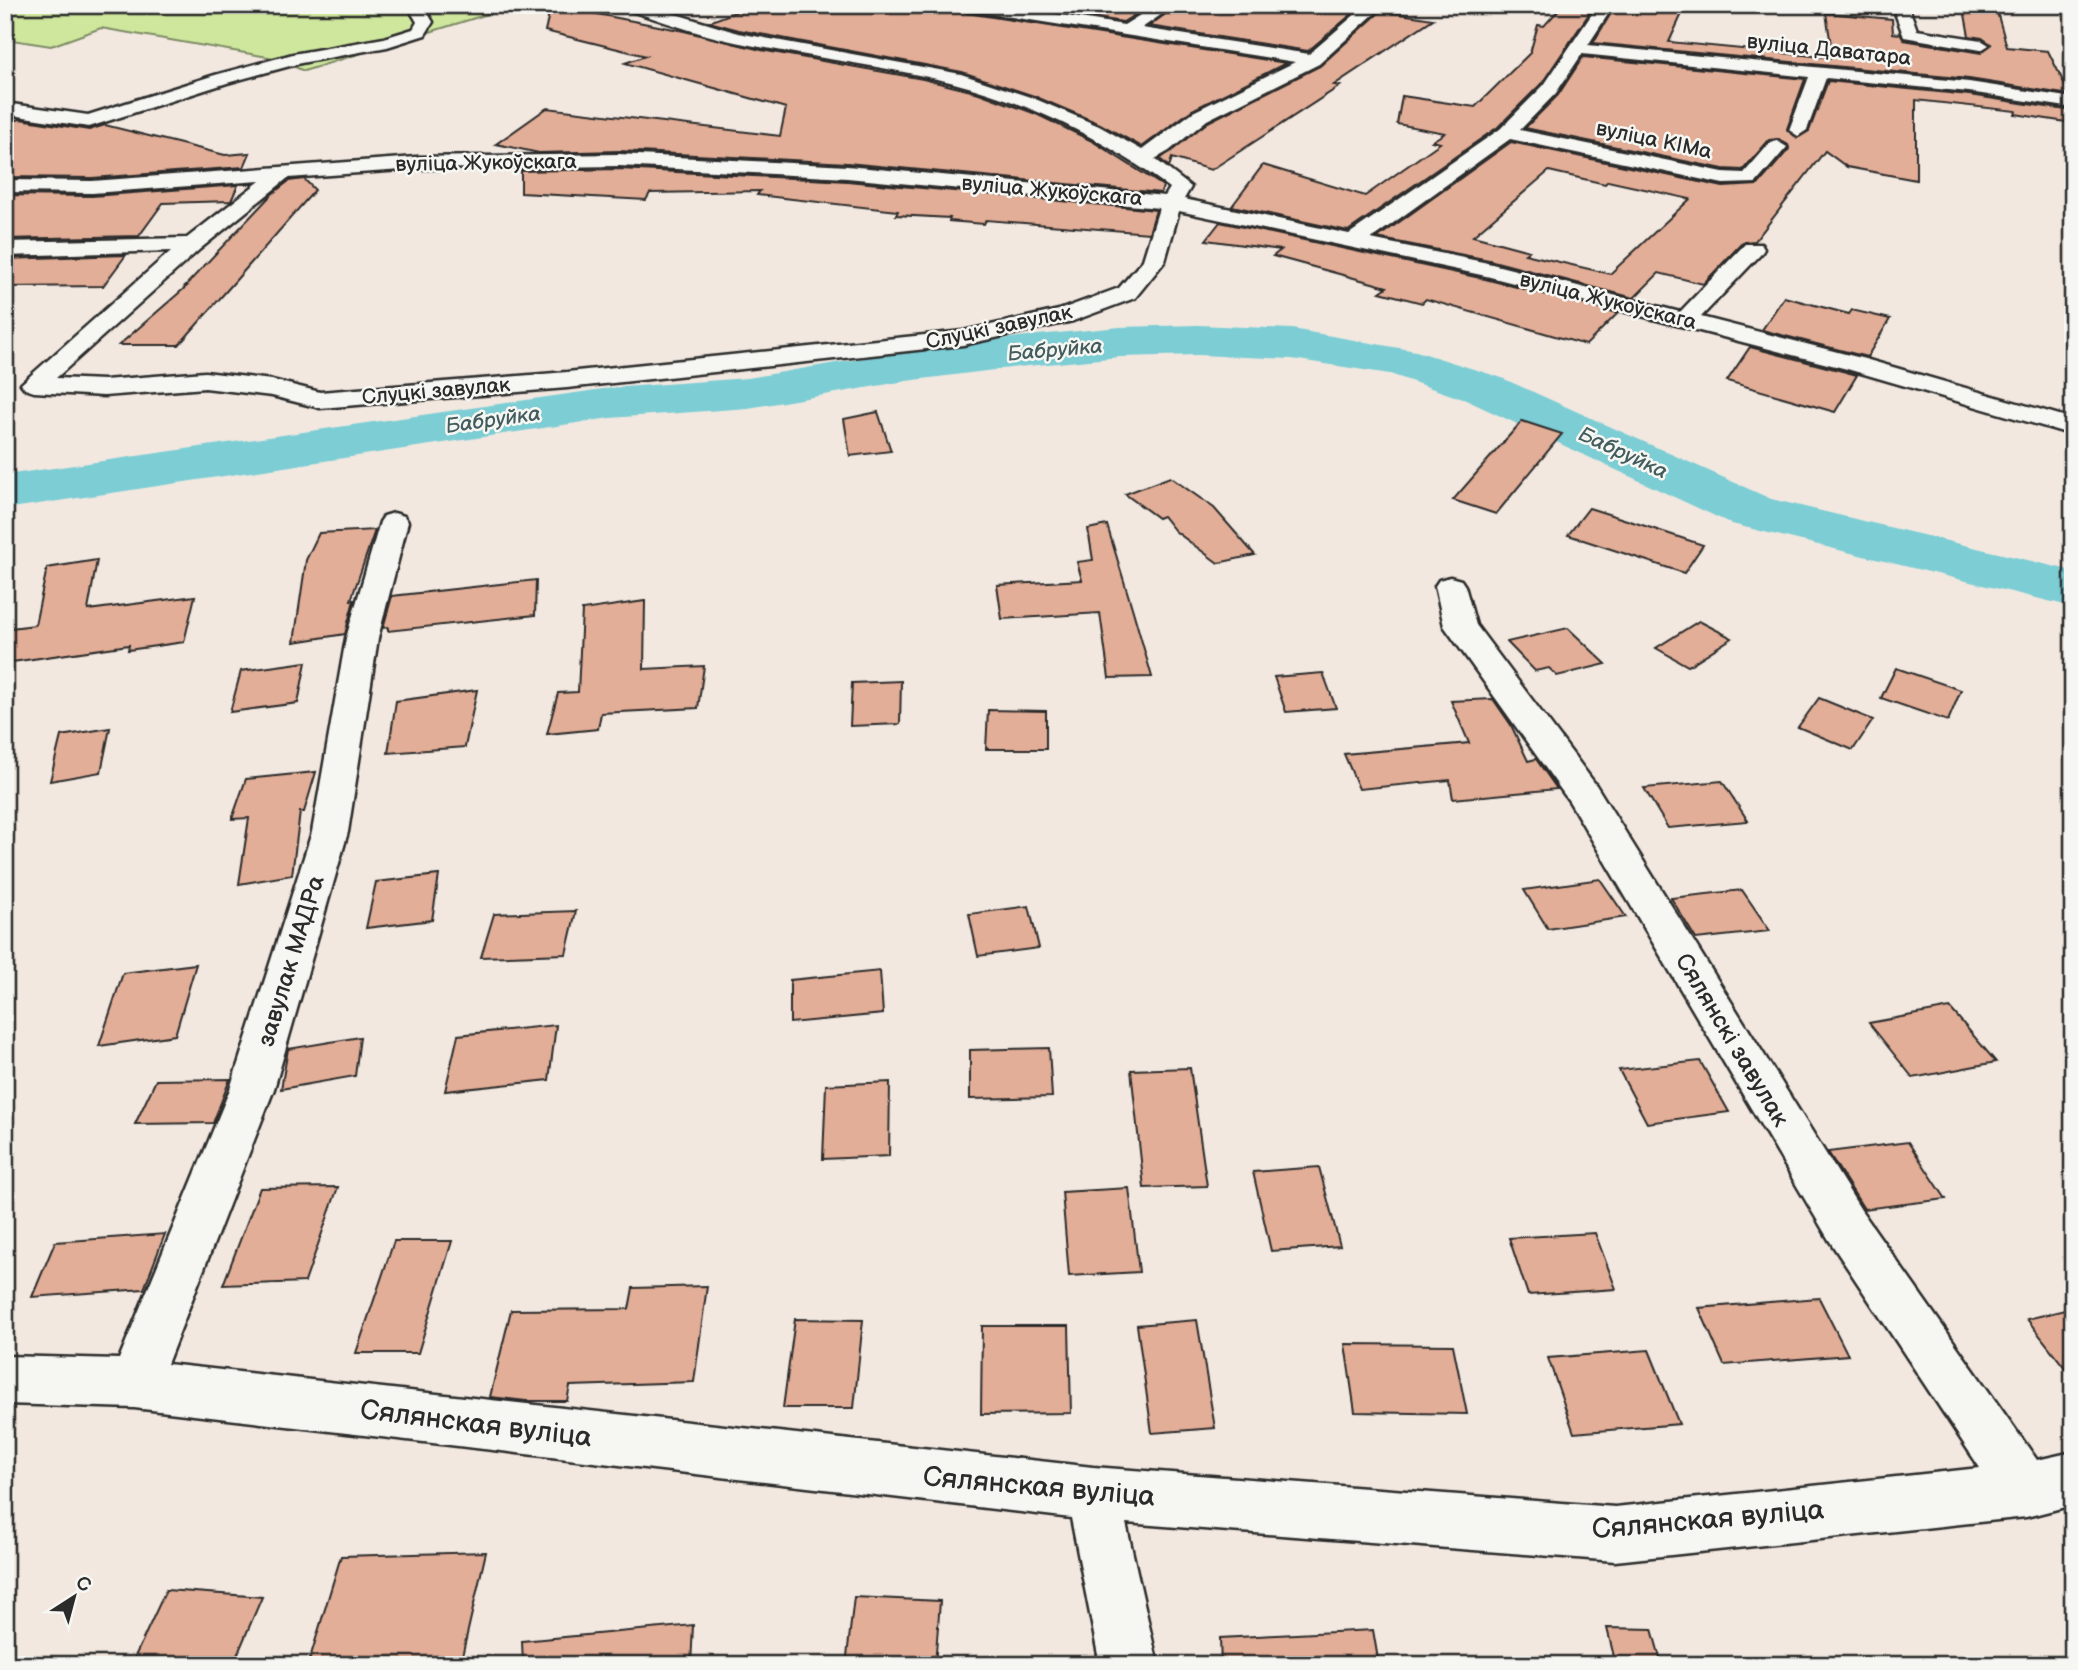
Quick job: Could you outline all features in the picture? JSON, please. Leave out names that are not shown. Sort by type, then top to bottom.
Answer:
[{"type":"street","points":[[5,108],[89,121],[234,75],[299,58],[387,42],[419,32],[425,22],[415,5]]},
{"type":"street","points":[[628,5],[735,37],[955,78],[1027,102],[1092,130],[1142,158],[1181,187],[1171,203]]},
{"type":"street","points":[[967,5],[1312,60]]},
{"type":"street","points":[[1126,31],[1167,5]]},
{"type":"street","points":[[1142,158],[1162,147],[1200,116],[1312,60],[1376,5]]},
{"type":"street","points":[[1355,240],[1507,133],[1550,89],[1606,5]]},
{"type":"street","points":[[1900,5],[1910,34],[1981,45]]},
{"type":"street","points":[[673,17],[694,9]]},
{"type":"street","name":"вуліца Даватара","points":[[1579,48],[1969,87],[2073,103]]},
{"type":"street","points":[[1798,130],[1820,71]]},
{"type":"street","name":"вуліца КІМа","points":[[1507,133],[1723,178],[1749,179],[1777,147]]},
{"type":"street","name":"вуліца Жукоўскага","points":[[5,186],[92,187],[416,163],[619,160],[847,172],[1171,203],[1488,270],[1856,365],[2073,427]]},
{"type":"street","points":[[34,384],[192,244],[284,172]]},
{"type":"street","name":"Слуцкі завулак","points":[[5,385],[104,388],[205,380],[272,388],[320,400],[567,380],[963,338],[1065,316],[1127,293],[1154,261],[1171,203]]},
{"type":"street","points":[[5,249],[192,244]]},
{"type":"street","points":[[1685,321],[1753,249]]},
{"type":"street","name":"завулак МАДРа","points":[[134,1384],[252,1089],[323,858],[330,832],[362,638],[394,522]]},
{"type":"street","name":"Сялянскі завулак","points":[[1450,586],[1460,626],[1583,794],[1845,1225],[2049,1484]]},
{"type":"street","name":"Сялянская вуліца","points":[[5,1380],[134,1384],[945,1479],[1615,1534],[2049,1484]]},
{"type":"street","points":[[1093,1493],[1129,1665]]},
{"type":"green space","points":[[5,5],[517,5],[304,71],[274,58],[101,28],[51,46],[5,39]]},
{"type":"building","points":[[551,5],[684,31],[761,50],[923,79],[979,93],[1036,114],[1092,141],[1163,186],[1161,193],[847,163],[619,151],[539,153],[496,144],[547,108],[780,136],[786,108],[625,63],[646,56],[545,31]]},
{"type":"building","points":[[753,5],[956,5],[967,13],[1286,63],[1192,110],[1142,147],[1100,124],[1034,96],[962,72],[709,22]]},
{"type":"building","points":[[1016,5],[1151,5],[1123,22]]},
{"type":"building","points":[[1178,5],[1342,5],[1359,8],[1308,51],[1149,26]]},
{"type":"building","points":[[1584,5],[1595,5],[1542,83],[1498,127],[1348,231],[1232,206],[1263,165],[1365,196],[1440,143],[1432,141],[1445,133],[1397,124],[1402,96],[1475,107],[1530,53],[1538,25],[1544,26],[1562,6],[1582,9]]},
{"type":"building","points":[[1616,5],[1686,5],[1669,42],[1833,58],[1826,13],[1892,19],[1893,33],[1900,34],[1904,40],[1981,53],[1991,44],[1982,38],[1969,36],[1964,9],[1997,12],[2007,47],[2048,51],[2070,95],[1969,79],[1593,43]]},
{"type":"building","points":[[1381,11],[1433,19],[1334,85],[1340,86],[1211,170],[1172,158],[1169,167],[1160,159],[1208,122],[1320,66]]},
{"type":"building","points":[[1583,57],[1805,79],[1787,129],[1797,138],[1809,131],[1828,81],[1969,95],[2073,111],[2073,123],[2015,114],[2016,111],[1916,100],[1916,180],[1847,167],[1825,151],[1755,241],[1743,242],[1703,284],[1659,273],[1634,298],[1489,260],[1377,238],[1511,142],[1723,187],[1758,185],[1789,149],[1788,145],[1778,139],[1769,140],[1743,170],[1723,169],[1525,128],[1558,95]],"holes":[[[1549,171],[1605,184],[1608,181],[1690,199],[1610,274],[1525,254],[1529,251],[1473,236]]]},
{"type":"building","points":[[20,119],[89,130],[105,125],[225,155],[250,153],[244,167],[92,178],[5,177],[5,124]]},
{"type":"building","points":[[619,169],[847,181],[1156,210],[1149,233],[986,220],[984,224],[949,221],[950,218],[896,215],[898,211],[757,195],[760,191],[650,193],[646,200],[521,193],[521,171]]},
{"type":"building","points":[[304,179],[315,190],[179,345],[119,345],[187,286],[272,194],[289,181]]},
{"type":"building","points":[[238,185],[231,201],[163,203],[139,236],[5,239],[5,195],[92,196]]},
{"type":"building","points":[[1220,222],[1485,279],[1618,313],[1586,345],[1426,299],[1422,303],[1380,292],[1387,287],[1273,256],[1281,250],[1206,240]]},
{"type":"building","points":[[126,255],[103,286],[5,287],[5,259]]},
{"type":"building","points":[[1784,297],[1849,314],[1852,310],[1890,319],[1867,357],[1762,330]]},
{"type":"building","points":[[1750,347],[1857,375],[1835,412],[1727,381]]},
{"type":"building","points":[[878,412],[891,451],[850,456],[844,419]]},
{"type":"building","points":[[1522,421],[1562,434],[1496,514],[1453,500]]},
{"type":"building","points":[[1170,477],[1214,508],[1255,555],[1218,563],[1175,531],[1163,516],[1158,518],[1125,494]]},
{"type":"building","points":[[1589,508],[1703,545],[1684,573],[1568,535]]},
{"type":"building","points":[[1107,525],[1152,677],[1109,678],[1100,613],[1002,619],[997,585],[1082,580],[1077,562],[1093,560],[1088,529]]},
{"type":"building","points":[[375,530],[351,600],[354,600],[345,634],[294,642],[306,560],[319,533]]},
{"type":"building","points":[[97,560],[88,610],[195,596],[184,642],[128,650],[129,645],[5,663],[5,645],[11,628],[35,625],[47,568]]},
{"type":"building","points":[[536,580],[535,615],[388,631],[388,627],[383,628],[392,596]]},
{"type":"building","points":[[645,601],[644,669],[704,666],[698,708],[601,713],[598,729],[547,734],[558,693],[578,692],[582,610]]},
{"type":"building","points":[[1699,621],[1732,638],[1688,666],[1656,648]]},
{"type":"building","points":[[1568,628],[1606,664],[1557,676],[1549,668],[1535,671],[1507,642]]},
{"type":"building","points":[[306,662],[298,703],[230,712],[241,671]]},
{"type":"building","points":[[1896,668],[1961,690],[1948,721],[1881,698]]},
{"type":"building","points":[[1323,673],[1336,708],[1286,712],[1274,677]]},
{"type":"building","points":[[901,681],[900,724],[850,726],[852,683]]},
{"type":"building","points":[[477,690],[465,747],[388,753],[396,701]]},
{"type":"building","points":[[1819,698],[1873,720],[1853,750],[1798,727]]},
{"type":"building","points":[[1493,699],[1511,725],[1528,761],[1536,759],[1557,789],[1453,799],[1450,780],[1359,789],[1344,754],[1469,743],[1451,701]]},
{"type":"building","points":[[988,710],[1046,711],[1046,749],[986,749]]},
{"type":"building","points":[[110,728],[101,772],[50,781],[61,736]]},
{"type":"building","points":[[316,772],[304,812],[300,812],[292,875],[239,884],[249,818],[232,819],[246,779]]},
{"type":"building","points":[[1722,781],[1748,821],[1668,828],[1644,788]]},
{"type":"building","points":[[439,875],[432,920],[366,928],[376,882]]},
{"type":"building","points":[[1600,879],[1626,917],[1548,929],[1524,890]]},
{"type":"building","points":[[1742,890],[1770,931],[1696,939],[1671,898]]},
{"type":"building","points":[[1029,906],[1039,948],[978,956],[969,914]]},
{"type":"building","points":[[576,911],[566,954],[481,957],[494,914]]},
{"type":"building","points":[[196,964],[175,1035],[99,1046],[123,973]]},
{"type":"building","points":[[880,971],[883,1014],[790,1023],[790,980]]},
{"type":"building","points":[[1950,1008],[1996,1062],[1913,1078],[1869,1023]]},
{"type":"building","points":[[556,1025],[549,1080],[445,1091],[458,1035]]},
{"type":"building","points":[[360,1037],[355,1076],[281,1089],[288,1049]]},
{"type":"building","points":[[1049,1048],[1052,1097],[970,1099],[970,1050]]},
{"type":"building","points":[[1700,1061],[1729,1112],[1647,1123],[1619,1070]]},
{"type":"building","points":[[1190,1068],[1207,1186],[1144,1188],[1131,1070]]},
{"type":"building","points":[[230,1079],[213,1123],[135,1124],[156,1080]]},
{"type":"building","points":[[890,1082],[889,1156],[823,1159],[826,1085]]},
{"type":"building","points":[[1908,1142],[1946,1199],[1864,1209],[1828,1152]]},
{"type":"building","points":[[1319,1167],[1340,1246],[1271,1251],[1253,1172]]},
{"type":"building","points":[[338,1187],[305,1282],[223,1285],[260,1188]]},
{"type":"building","points":[[1129,1188],[1139,1272],[1069,1276],[1062,1192]]},
{"type":"building","points":[[1595,1233],[1616,1289],[1528,1295],[1509,1238]]},
{"type":"building","points":[[165,1234],[144,1289],[32,1297],[55,1242]]},
{"type":"building","points":[[394,1241],[452,1241],[418,1353],[356,1353]]},
{"type":"building","points":[[707,1286],[694,1382],[570,1386],[567,1401],[526,1401],[490,1397],[511,1310],[629,1309],[633,1288]]},
{"type":"building","points":[[1819,1298],[1848,1355],[1724,1365],[1699,1308]]},
{"type":"building","points":[[2073,1308],[2073,1378],[2027,1319]]},
{"type":"building","points":[[795,1319],[863,1320],[854,1408],[783,1408]]},
{"type":"building","points":[[1197,1320],[1215,1428],[1152,1433],[1137,1325]]},
{"type":"building","points":[[982,1326],[1069,1326],[1071,1413],[981,1414]]},
{"type":"building","points":[[1345,1344],[1453,1345],[1467,1414],[1355,1412]]},
{"type":"building","points":[[1649,1350],[1679,1424],[1574,1433],[1548,1358]]},
{"type":"building","points":[[486,1552],[460,1665],[308,1665],[341,1556]]},
{"type":"building","points":[[166,1590],[262,1597],[233,1665],[131,1665]]},
{"type":"building","points":[[854,1597],[940,1601],[935,1665],[846,1665]]},
{"type":"building","points":[[693,1625],[691,1665],[523,1665],[522,1641]]},
{"type":"building","points":[[1607,1628],[1652,1629],[1662,1665],[1616,1665]]},
{"type":"building","points":[[1373,1630],[1379,1665],[1221,1665],[1220,1638]]},
{"type":"waterway","name":"Бабруйка","points":[[5,492],[610,403],[748,393],[906,366],[1027,351],[1120,342],[1198,340],[1292,344],[1399,361],[1484,389],[1752,512],[2073,589]]}]
